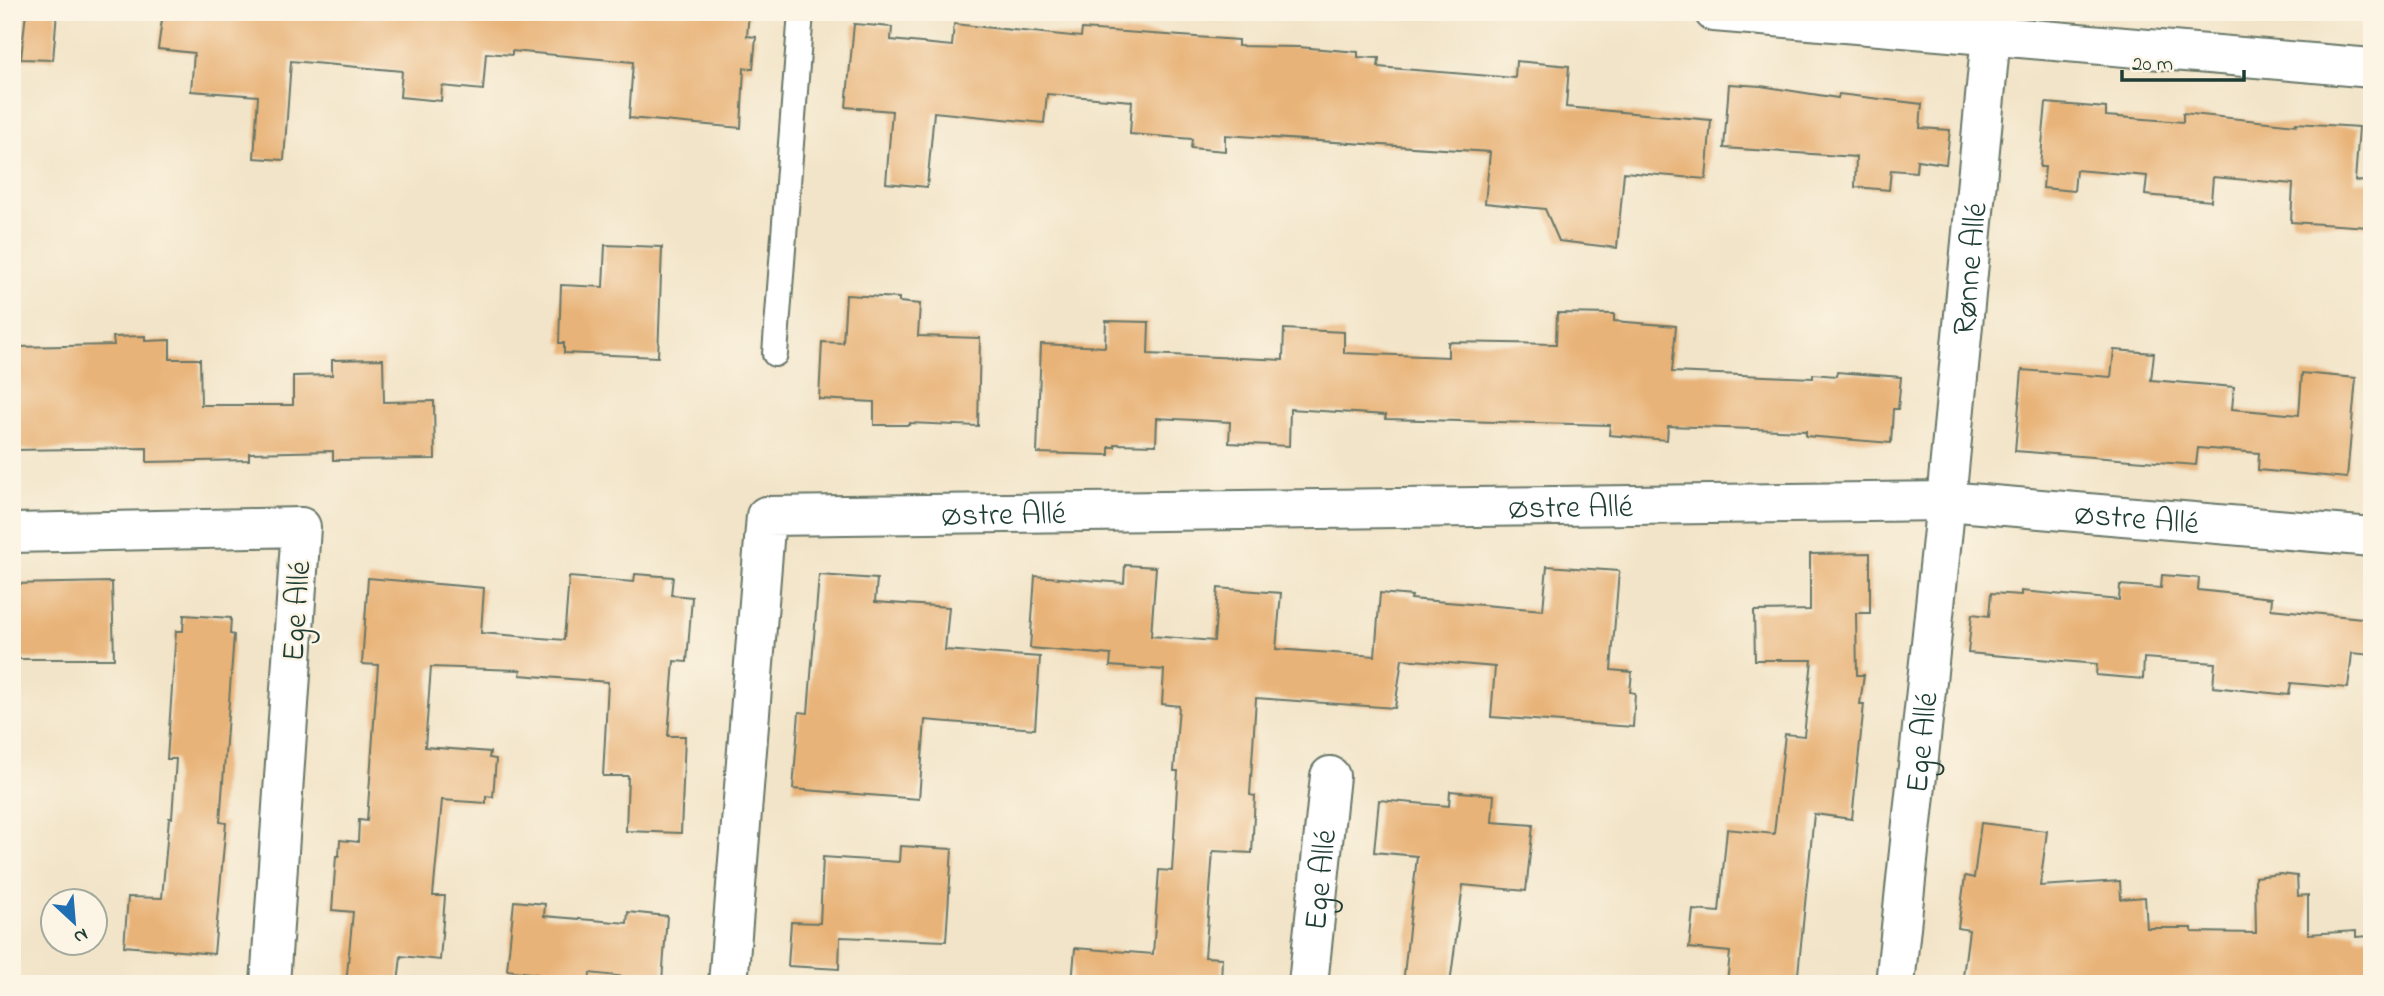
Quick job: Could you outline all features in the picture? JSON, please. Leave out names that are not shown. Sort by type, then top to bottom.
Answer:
[{"type":"street","points":[[1714,12],[2372,68]]},
{"type":"street","name":"Rønne Allé","points":[[1947,500],[1991,35]]},
{"type":"street","name":"Østre Allé","points":[[728,984],[766,516],[1947,500],[2372,537]]},
{"type":"street","name":"Ege Allé","points":[[1895,984],[1947,500]]},
{"type":"street","name":"Ege Allé","points":[[12,533],[301,527],[270,984]]},
{"type":"street","name":"Ege Allé","points":[[1308,984],[1330,776]]},
{"type":"lane","points":[[775,354],[801,12]]},
{"type":"building","points":[[26,12],[57,12],[53,60],[21,59]]},
{"type":"building","points":[[163,12],[749,12],[747,36],[756,37],[753,69],[744,68],[741,128],[629,118],[633,62],[512,51],[512,55],[486,53],[483,90],[442,86],[441,101],[400,97],[402,71],[291,61],[284,160],[254,158],[258,96],[191,91],[194,53],[158,49]]},
{"type":"building","points":[[854,24],[892,27],[891,40],[952,46],[954,24],[1081,37],[1082,29],[1238,40],[1238,46],[1358,52],[1358,57],[1379,58],[1378,67],[1515,78],[1516,61],[1569,66],[1566,107],[1711,120],[1706,179],[1624,172],[1617,248],[1559,241],[1545,209],[1485,203],[1490,152],[1225,135],[1225,151],[1191,148],[1192,139],[1130,134],[1132,101],[1047,94],[1044,123],[934,112],[927,187],[886,183],[892,111],[846,107]]},
{"type":"building","points":[[1729,84],[1838,98],[1839,94],[1922,104],[1920,128],[1950,130],[1946,164],[1917,160],[1916,172],[1891,170],[1889,190],[1855,187],[1856,157],[1724,148]]},
{"type":"building","points":[[2046,103],[2106,108],[2106,116],[2183,122],[2183,113],[2296,125],[2359,127],[2355,181],[2372,182],[2369,227],[2291,222],[2293,184],[2213,177],[2211,201],[2145,195],[2147,176],[2076,170],[2074,191],[2043,188],[2045,167],[2040,167]]},
{"type":"building","points":[[605,245],[662,247],[658,357],[564,353],[564,343],[559,343],[561,285],[603,287]]},
{"type":"building","points":[[846,295],[899,298],[899,302],[920,304],[918,336],[980,338],[978,426],[910,423],[874,425],[874,402],[819,399],[822,342],[843,343]]},
{"type":"building","points":[[1557,313],[1614,314],[1614,321],[1676,326],[1672,372],[1813,378],[1813,374],[1836,376],[1837,372],[1901,377],[1898,409],[1893,409],[1891,443],[1806,436],[1806,431],[1668,426],[1667,440],[1609,435],[1610,425],[1385,419],[1386,415],[1290,409],[1289,446],[1229,443],[1230,422],[1157,418],[1156,445],[1115,444],[1115,447],[1109,447],[1109,455],[1037,453],[1041,344],[1105,347],[1106,321],[1149,322],[1148,354],[1283,360],[1284,329],[1344,332],[1344,353],[1448,357],[1448,342],[1556,344]]},
{"type":"building","points":[[145,336],[145,341],[170,340],[170,359],[200,359],[201,405],[293,405],[293,376],[332,375],[332,360],[383,359],[384,402],[434,401],[435,459],[333,460],[333,451],[249,453],[249,460],[147,462],[147,448],[12,450],[12,363],[18,363],[17,347],[114,345],[113,337]]},
{"type":"building","points":[[2114,350],[2154,353],[2151,380],[2234,387],[2232,409],[2299,415],[2302,373],[2356,378],[2347,478],[2258,470],[2259,453],[2198,448],[2196,465],[2015,451],[2022,370],[2111,377]]},
{"type":"building","points":[[1870,553],[1870,613],[1856,613],[1857,675],[1864,675],[1860,704],[1864,704],[1852,819],[1814,814],[1797,984],[1727,984],[1730,952],[1689,948],[1693,910],[1719,912],[1727,829],[1774,834],[1785,734],[1804,736],[1812,660],[1755,660],[1754,611],[1810,610],[1810,554]]},
{"type":"building","points":[[1125,565],[1156,567],[1151,636],[1214,641],[1218,588],[1281,593],[1276,649],[1375,656],[1380,593],[1412,596],[1411,599],[1543,610],[1547,566],[1619,571],[1611,670],[1632,672],[1630,692],[1635,693],[1633,727],[1491,717],[1495,667],[1402,659],[1395,708],[1256,698],[1250,795],[1255,796],[1252,853],[1213,851],[1205,957],[1222,958],[1221,984],[1072,984],[1075,948],[1153,954],[1159,870],[1172,871],[1178,771],[1174,771],[1179,706],[1162,704],[1164,670],[1110,666],[1111,655],[1030,648],[1035,576],[1124,583]]},
{"type":"building","points":[[635,574],[673,577],[671,595],[692,597],[687,662],[674,661],[668,736],[685,736],[681,833],[626,831],[628,776],[603,776],[608,682],[520,675],[521,670],[431,667],[425,747],[490,752],[489,758],[496,759],[493,797],[486,796],[486,803],[442,800],[433,896],[445,896],[440,960],[401,956],[398,984],[346,984],[353,912],[332,910],[336,856],[339,856],[340,840],[358,842],[359,820],[367,821],[378,665],[362,664],[368,578],[484,588],[481,633],[564,640],[569,577],[634,582]]},
{"type":"building","points":[[819,575],[877,579],[875,602],[949,607],[945,650],[1040,657],[1035,729],[925,720],[919,799],[793,789],[799,712],[808,713]]},
{"type":"building","points":[[2162,575],[2199,578],[2198,590],[2272,598],[2271,609],[2372,619],[2372,655],[2352,653],[2348,688],[2291,683],[2289,695],[2213,687],[2215,663],[2144,658],[2143,679],[2096,675],[2097,664],[1968,653],[1972,614],[1989,616],[1991,593],[2021,595],[2021,591],[2119,600],[2120,585],[2161,588]]},
{"type":"building","points":[[112,582],[114,659],[12,659],[12,584]]},
{"type":"building","points":[[184,615],[231,618],[230,634],[234,635],[220,822],[226,823],[214,954],[124,946],[128,897],[162,898],[176,759],[167,759],[176,631],[183,631]]},
{"type":"building","points":[[1450,791],[1494,795],[1492,822],[1533,825],[1526,891],[1463,885],[1450,984],[1403,984],[1417,856],[1374,852],[1379,800],[1449,806]]},
{"type":"building","points":[[1981,823],[2047,831],[2040,886],[2120,881],[2121,899],[2145,897],[2147,928],[2256,933],[2255,877],[2280,874],[2297,876],[2298,896],[2308,895],[2308,934],[2356,931],[2356,937],[2370,936],[2372,984],[1962,984],[1969,930],[1958,928],[1965,876],[1974,878]]},
{"type":"building","points":[[900,846],[952,849],[946,941],[840,937],[839,969],[788,966],[791,922],[820,923],[823,857],[899,862]]},
{"type":"building","points":[[514,901],[545,904],[544,916],[627,923],[628,912],[667,916],[662,981],[590,973],[589,984],[537,984],[538,974],[507,970]]}]
